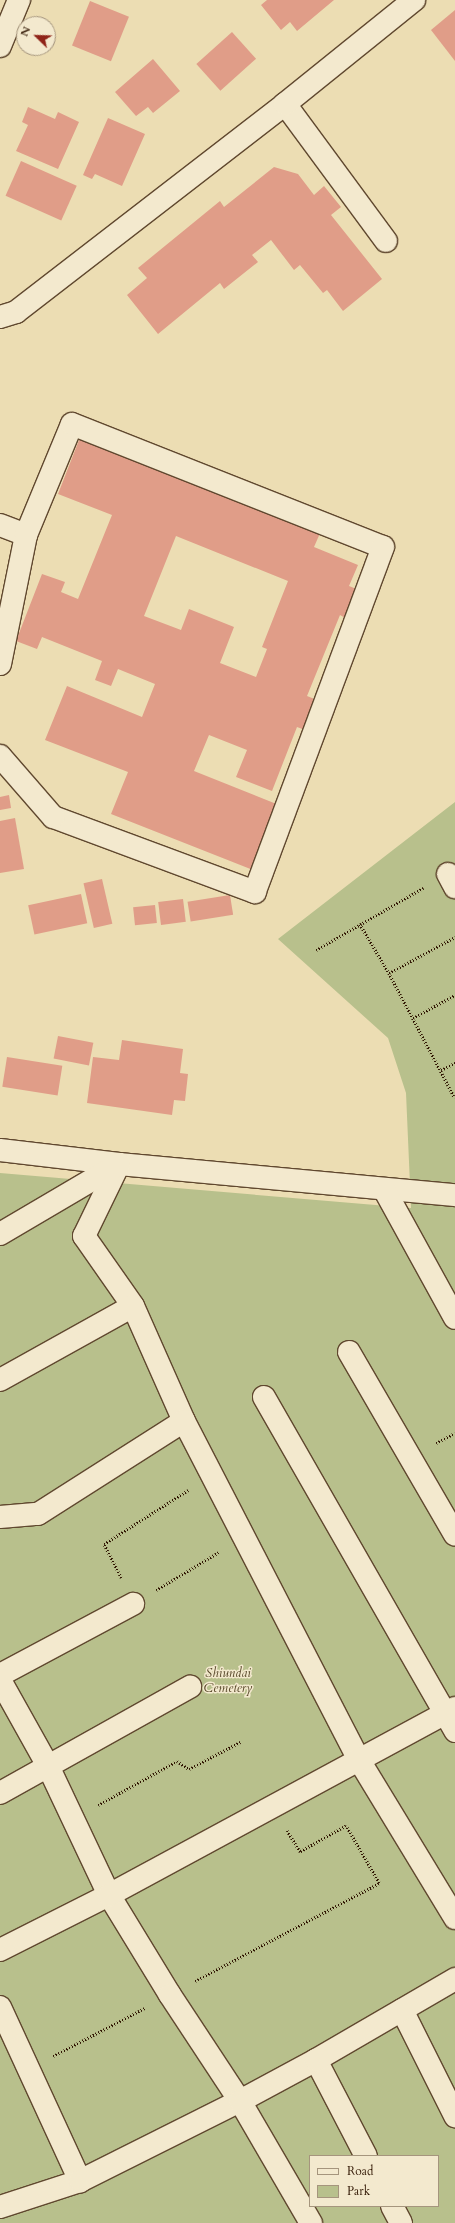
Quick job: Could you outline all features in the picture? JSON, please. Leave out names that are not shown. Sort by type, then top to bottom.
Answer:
[{"type":"street","points":[[0,46],[18,0]]},
{"type":"street","points":[[0,317],[16,312],[285,104],[414,0]]},
{"type":"street","points":[[285,104],[386,241]]},
{"type":"street","points":[[0,664],[26,535],[72,424],[383,547],[255,892],[53,817],[0,756]]},
{"type":"street","points":[[0,525],[26,535]]},
{"type":"street","points":[[0,1150],[119,1164],[455,1195]]},
{"type":"street","points":[[0,1234],[119,1164]]},
{"type":"street","points":[[119,1164],[84,1236],[133,1306],[184,1421],[359,1760],[455,1918]]},
{"type":"street","points":[[384,1189],[455,1318]]},
{"type":"street","points":[[0,1380],[133,1306]]},
{"type":"street","points":[[349,1352],[455,1535]]},
{"type":"street","points":[[0,1950],[109,1895],[359,1760],[452,1717],[264,1397]]},
{"type":"street","points":[[0,1517],[38,1514],[184,1421]]},
{"type":"street","points":[[0,1675],[134,1604]]},
{"type":"street","points":[[0,1680],[48,1766],[109,1895],[170,1994],[240,2101],[311,2223]]},
{"type":"street","points":[[0,1793],[190,1687]]},
{"type":"street","points":[[0,2207],[80,2181],[240,2101],[316,2060],[455,1979]]},
{"type":"street","points":[[0,2007],[30,2068],[80,2181]]},
{"type":"street","points":[[402,2010],[455,2116]]},
{"type":"street","points":[[316,2060],[365,2155]]},
{"type":"street","points":[[393,2207],[401,2223]]},
{"type":"path","points":[[316,950],[360,924],[452,880]]},
{"type":"path","points":[[360,924],[389,973],[455,1098]]},
{"type":"path","points":[[389,973],[455,936]]},
{"type":"path","points":[[413,1018],[455,995]]},
{"type":"path","points":[[441,1070],[455,1063]]},
{"type":"path","points":[[212,1474],[104,1544],[134,1604],[244,1537]]},
{"type":"path","points":[[73,1819],[176,1761],[189,1769],[240,1742]]},
{"type":"path","points":[[30,2068],[379,1883],[346,1826],[300,1852],[273,1806]]},
{"type":"green space","name":"Shiundai Cemetery","points":[[455,802],[455,2223],[0,2223],[0,1173],[411,1208],[406,1093],[388,1038],[278,939]]},
{"type":"building","points":[[267,0],[334,0],[297,31],[290,22],[281,30],[261,5]]},
{"type":"building","points":[[90,1],[129,17],[111,61],[72,46]]},
{"type":"building","points":[[455,10],[455,61],[431,30]]},
{"type":"building","points":[[232,32],[256,59],[220,91],[196,64]]},
{"type":"building","points":[[153,59],[180,91],[153,113],[148,107],[136,116],[115,92]]},
{"type":"building","points":[[28,107],[55,119],[58,112],[79,122],[58,169],[16,151],[28,125],[22,122]]},
{"type":"building","points":[[108,118],[145,134],[122,186],[95,174],[92,179],[83,175]]},
{"type":"building","points":[[21,161],[77,186],[61,221],[6,196]]},
{"type":"building","points":[[274,167],[298,174],[314,195],[324,186],[341,207],[331,215],[382,279],[343,311],[327,290],[323,293],[300,265],[294,270],[271,240],[252,255],[258,262],[224,289],[220,283],[158,334],[127,295],[147,278],[138,268],[220,201],[224,207]]},
{"type":"building","points":[[81,435],[321,531],[314,547],[358,565],[349,586],[359,590],[347,619],[340,615],[307,696],[317,700],[305,730],[297,727],[272,791],[236,777],[247,750],[209,735],[194,771],[279,805],[253,870],[111,814],[128,772],[45,740],[67,686],[142,717],[155,684],[118,669],[111,686],[95,680],[102,661],[42,637],[37,649],[16,641],[42,574],[65,582],[61,592],[78,599],[112,515],[58,494]],"holes":[[[176,536],[288,581],[262,647],[267,649],[256,677],[220,663],[234,627],[189,609],[181,630],[144,616]]]},
{"type":"building","points":[[9,795],[11,808],[0,810],[0,797]]},
{"type":"building","points":[[15,818],[24,869],[0,873],[0,821]]},
{"type":"building","points":[[102,879],[112,924],[94,928],[83,883]]},
{"type":"building","points":[[81,894],[87,923],[34,935],[28,905]]},
{"type":"building","points":[[230,895],[233,915],[191,921],[188,902]]},
{"type":"building","points":[[183,899],[186,922],[161,925],[158,902]]},
{"type":"building","points":[[155,905],[157,923],[135,925],[133,907]]},
{"type":"building","points":[[58,1036],[93,1043],[89,1065],[54,1059]]},
{"type":"building","points":[[122,1040],[183,1049],[180,1073],[188,1074],[185,1101],[174,1100],[172,1115],[87,1103],[93,1057],[119,1060]]},
{"type":"building","points":[[7,1057],[62,1066],[58,1095],[2,1087]]}]
